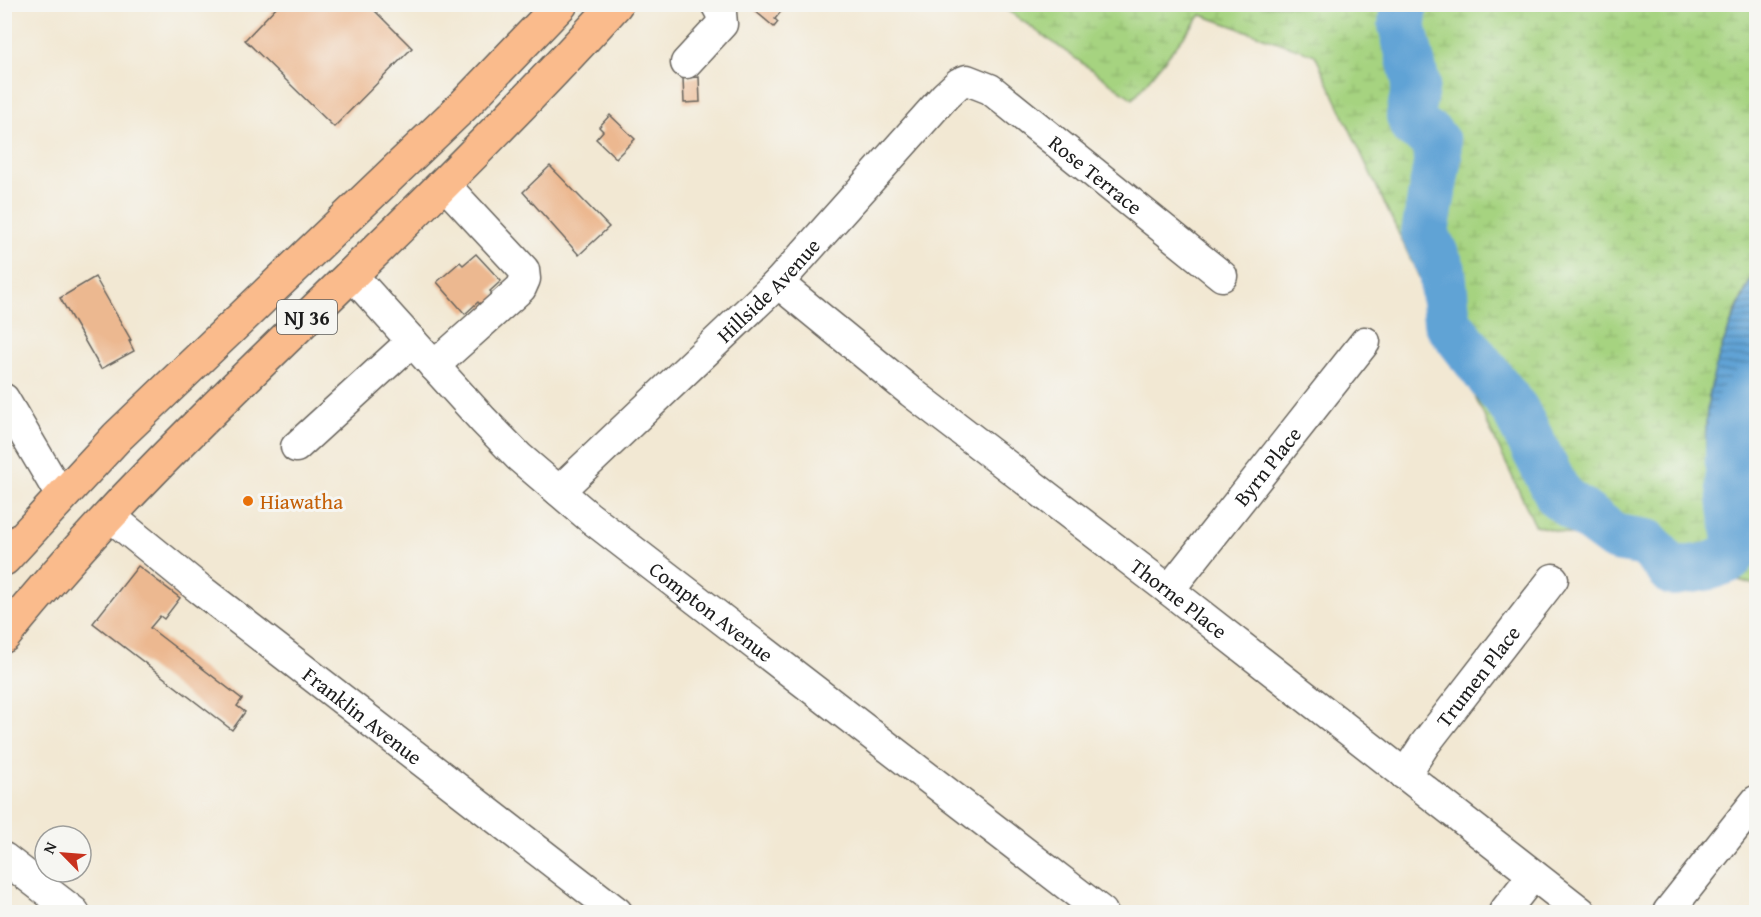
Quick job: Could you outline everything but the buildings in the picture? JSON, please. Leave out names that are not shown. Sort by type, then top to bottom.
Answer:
[{"type":"highway","name":"NJ 36","points":[[4,636],[40,592],[110,516],[239,383],[444,184],[545,82],[616,4]]},
{"type":"highway","name":"NJ 36","points":[[4,559],[117,437],[464,105],[556,6]]},
{"type":"street","points":[[686,63],[722,24],[721,13],[716,4]]},
{"type":"street","name":"Rose Terrace","points":[[967,80],[990,89],[1222,276]]},
{"type":"street","name":"Hillside Avenue","points":[[559,490],[778,283],[945,96],[958,83],[967,80]]},
{"type":"street","points":[[434,366],[521,288],[525,279],[524,270],[444,184]]},
{"type":"street","name":"Compton Avenue","points":[[352,274],[519,458],[597,523],[1102,912]]},
{"type":"street","name":"Thorne Place","points":[[778,283],[911,392],[1581,912]]},
{"type":"street","points":[[296,447],[412,341]]},
{"type":"street","name":"Byrn Place","points":[[1169,590],[1365,342]]},
{"type":"street","points":[[4,399],[61,496]]},
{"type":"street","name":"Franklin Avenue","points":[[110,516],[248,627],[617,912]]},
{"type":"street","name":"Trumen Place","points":[[1405,775],[1425,744],[1553,579]]},
{"type":"street","points":[[1668,912],[1756,801]]},
{"type":"street","points":[[4,858],[74,912]]},
{"type":"street","points":[[1504,912],[1533,875]]},
{"type":"green space","points":[[1000,5],[1756,5],[1756,271],[1735,312],[1721,351],[1709,397],[1707,468],[1737,544],[1739,460],[1745,434],[1756,428],[1756,585],[1535,525],[1315,55],[1201,15],[1133,99]]},
{"type":"water","points":[[1756,271],[1756,428],[1745,434],[1739,460],[1738,546],[1707,469],[1706,424],[1712,380],[1718,358],[1734,316]]},
{"type":"waterway","points":[[1404,4],[1402,25],[1416,83],[1410,116],[1413,125],[1431,136],[1437,144],[1438,158],[1425,233],[1442,270],[1447,322],[1515,410],[1559,496],[1616,538],[1647,543],[1673,572],[1710,566],[1729,559],[1738,546],[1729,475],[1730,439],[1739,407],[1756,387]]},
{"type":"place","name":"Hiawatha","points":[[248,501]]}]
